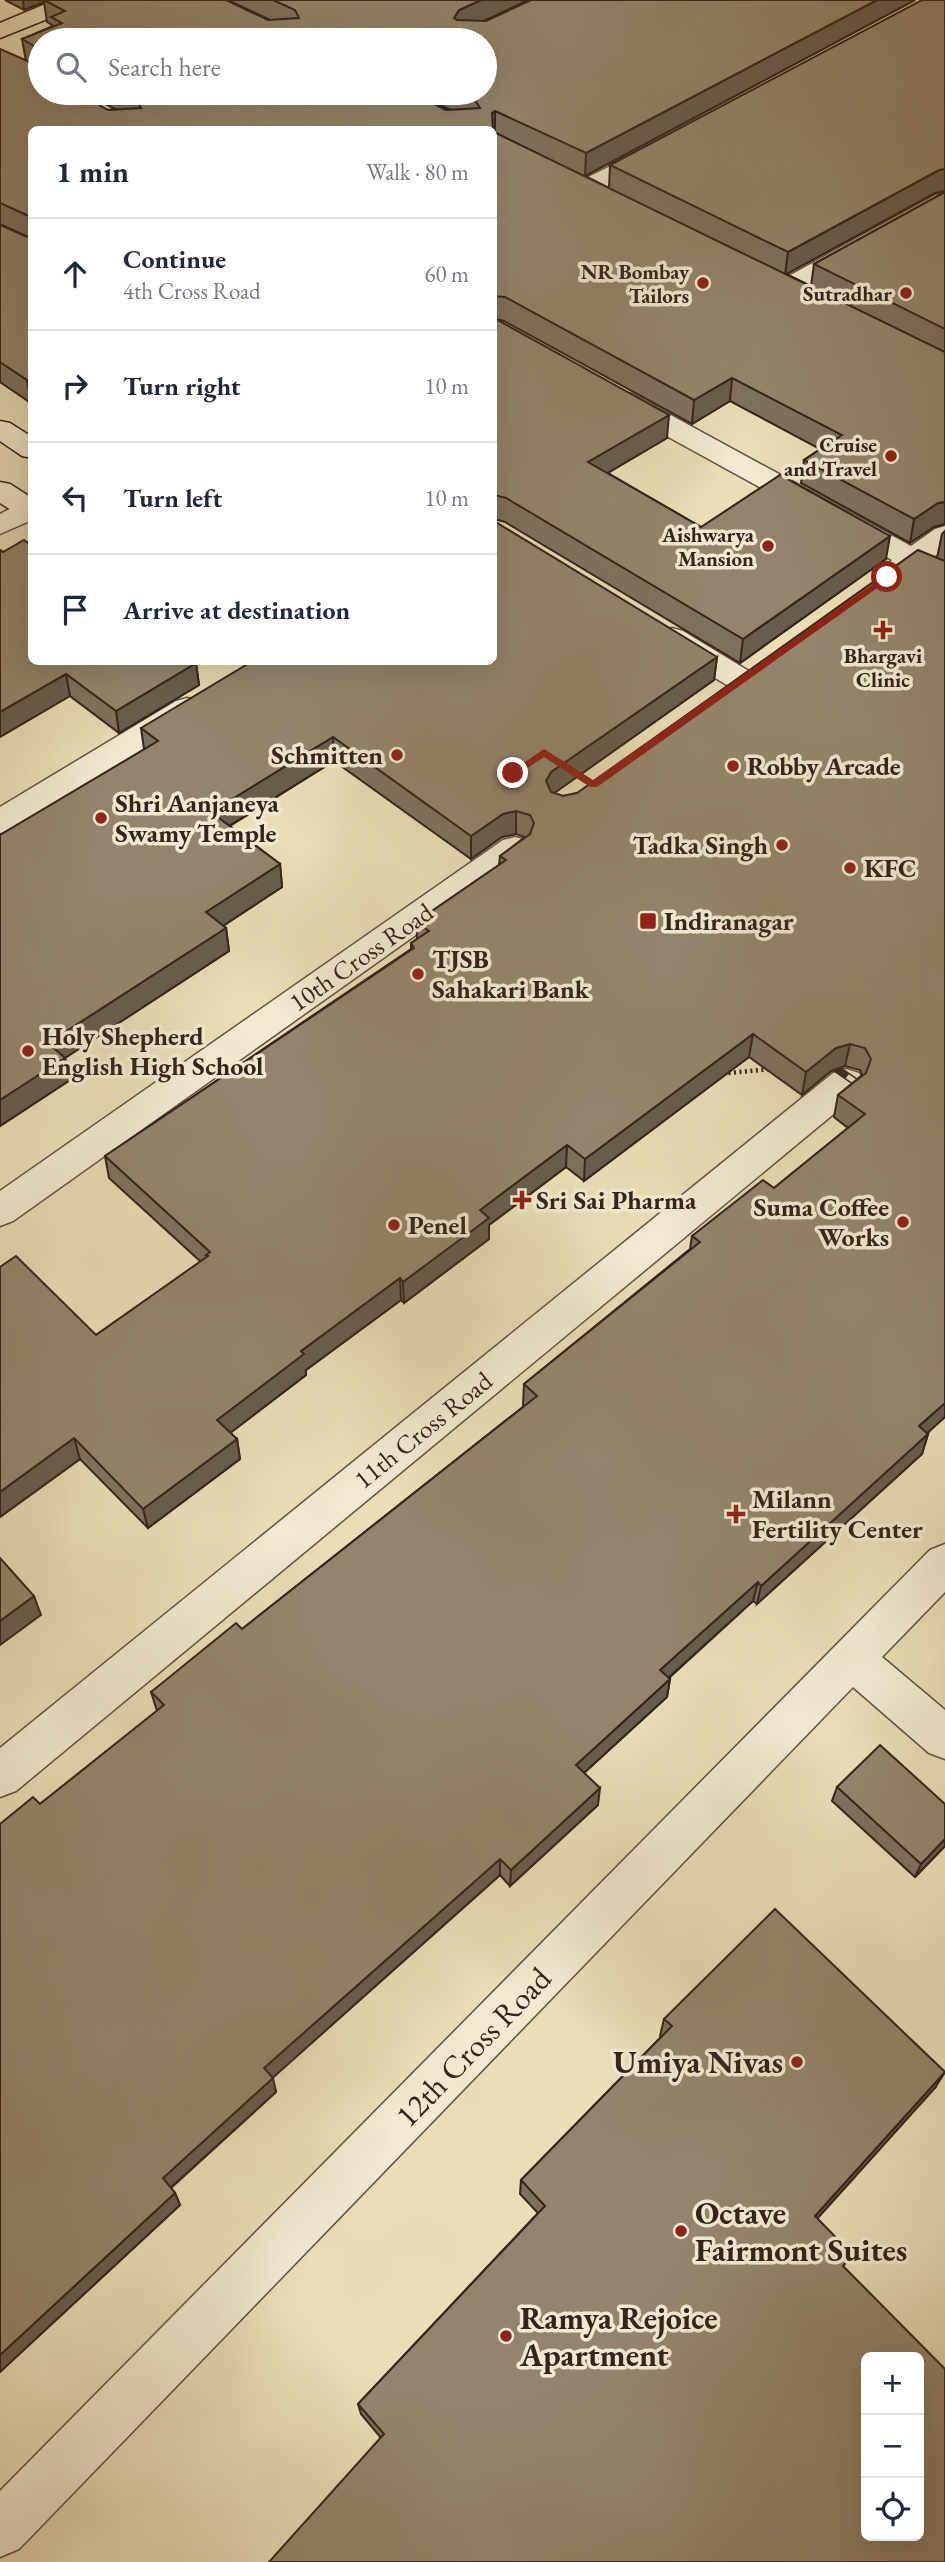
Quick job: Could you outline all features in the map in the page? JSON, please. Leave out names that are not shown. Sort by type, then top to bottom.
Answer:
[{"type":"main road","points":[[0,31],[74,0]]},
{"type":"street","points":[[585,188],[682,136]]},
{"type":"street","points":[[562,177],[608,200]]},
{"type":"street","points":[[786,288],[945,200]]},
{"type":"street","points":[[762,276],[810,300]]},
{"type":"street","points":[[599,387],[945,577]]},
{"type":"street","points":[[0,429],[28,447]]},
{"type":"street","points":[[0,490],[28,510]]},
{"type":"street","points":[[0,525],[28,512]]},
{"type":"street","points":[[864,593],[945,535]]},
{"type":"street","points":[[647,623],[741,680]]},
{"type":"street","points":[[0,822],[216,690]]},
{"type":"street","name":"10th Cross Road","points":[[0,1211],[515,848]]},
{"type":"street","name":"11th Cross Road","points":[[0,1776],[846,1083]]},
{"type":"street","name":"12th Cross Road","points":[[0,2530],[945,1563]]},
{"type":"street","points":[[852,1659],[945,1738]]},
{"type":"path","points":[[574,772],[593,784]]},
{"type":"path","points":[[717,1065],[728,1073],[770,1070],[779,1063]]},
{"type":"building","points":[[44,0],[226,0],[268,20],[299,18],[295,10],[273,0],[481,0],[459,10],[454,18],[486,21],[531,0],[877,0],[586,153],[495,111],[492,113],[493,126],[28,126],[28,216],[0,203],[0,49],[28,61],[28,105],[99,105],[108,110],[141,108],[139,105],[436,105],[446,110],[497,105],[497,28],[50,28],[62,23],[51,17],[65,11]]},
{"type":"building","points":[[922,0],[945,0],[945,169],[788,252],[610,165]]},
{"type":"building","points":[[497,133],[945,352],[945,502],[938,503],[914,519],[804,460],[842,435],[732,378],[694,400],[505,297],[497,296]]},
{"type":"building","points":[[945,192],[945,329],[814,264]]},
{"type":"building","points":[[0,225],[27,237],[27,380],[0,362]]},
{"type":"building","points":[[497,320],[669,415],[588,462],[701,527],[780,475],[890,536],[743,639],[506,498],[497,496]]},
{"type":"building","points":[[497,523],[717,657],[551,772],[546,781],[551,792],[563,796],[577,793],[918,550],[945,561],[945,1403],[919,1426],[928,1434],[761,1586],[758,1582],[660,1670],[670,1679],[576,1765],[600,1788],[511,1870],[500,1859],[264,2068],[273,2078],[163,2178],[175,2193],[0,2355],[0,1824],[33,1797],[40,1804],[164,1705],[151,1692],[236,1623],[242,1629],[537,1396],[524,1384],[700,1242],[692,1236],[763,1180],[774,1188],[865,1114],[838,1095],[866,1073],[871,1059],[865,1048],[850,1044],[836,1048],[806,1072],[753,1034],[585,1159],[567,1145],[480,1210],[489,1218],[403,1282],[400,1278],[301,1351],[304,1354],[217,1420],[237,1439],[143,1509],[74,1438],[0,1492],[0,1267],[16,1256],[96,1335],[208,1256],[206,1255],[210,1252],[105,1156],[414,948],[411,943],[429,931],[416,922],[506,860],[500,856],[530,834],[534,823],[530,815],[516,811],[503,814],[471,836],[333,737],[211,812],[280,864],[206,912],[226,928],[48,1043],[65,1058],[0,1100],[0,835],[158,741],[141,728],[246,665],[497,665]]},
{"type":"building","points":[[24,540],[28,543],[28,665],[193,665],[116,711],[66,674],[0,712],[0,550],[3,552]]},
{"type":"building","points":[[0,1558],[34,1596],[0,1621]]},
{"type":"building","points":[[880,1745],[945,1804],[945,1839],[921,1864],[837,1787]]},
{"type":"building","points":[[775,1909],[945,2072],[815,2216],[853,2255],[843,2266],[945,2369],[945,2562],[269,2562],[384,2434],[358,2404],[545,2206],[521,2180],[672,2026],[664,2019]]},
{"type":"railway","points":[[821,1058],[870,1092]]},
{"type":"place","name":"NR Bombay Tailors","points":[[703,283]]},
{"type":"place","name":"Sutradhar","points":[[906,293]]},
{"type":"place","name":"Cruise and Travel","points":[[891,456]]},
{"type":"place","name":"Aishwarya Mansion","points":[[768,546]]},
{"type":"place","name":"Bhargavi Clinic","points":[[883,630]]},
{"type":"place","name":"Schmitten","points":[[397,755]]},
{"type":"place","name":"Robby Arcade","points":[[733,766]]},
{"type":"place","name":"Shri Aanjaneya Swamy Temple","points":[[101,818]]},
{"type":"place","name":"Tadka Singh","points":[[782,845]]},
{"type":"place","name":"KFC","points":[[850,868]]},
{"type":"place","name":"Indiranagar","points":[[648,921]]},
{"type":"place","name":"TJSB Sahakari Bank","points":[[418,974]]},
{"type":"place","name":"Holy Shepherd English High School","points":[[28,1051]]},
{"type":"place","name":"Sri Sai Pharma","points":[[522,1200]]},
{"type":"place","name":"Suma Coffee Works","points":[[903,1222]]},
{"type":"place","name":"Penel","points":[[394,1225]]},
{"type":"place","name":"Milann Fertility Center","points":[[736,1514]]},
{"type":"place","name":"Umiya Nivas","points":[[797,2062]]},
{"type":"place","name":"Octave Fairmont Suites","points":[[681,2231]]},
{"type":"place","name":"Ramya Rejoice Apartment","points":[[506,2336]]},
{"type":"route","points":[[513,773],[544,752],[593,784],[887,577]]}]
